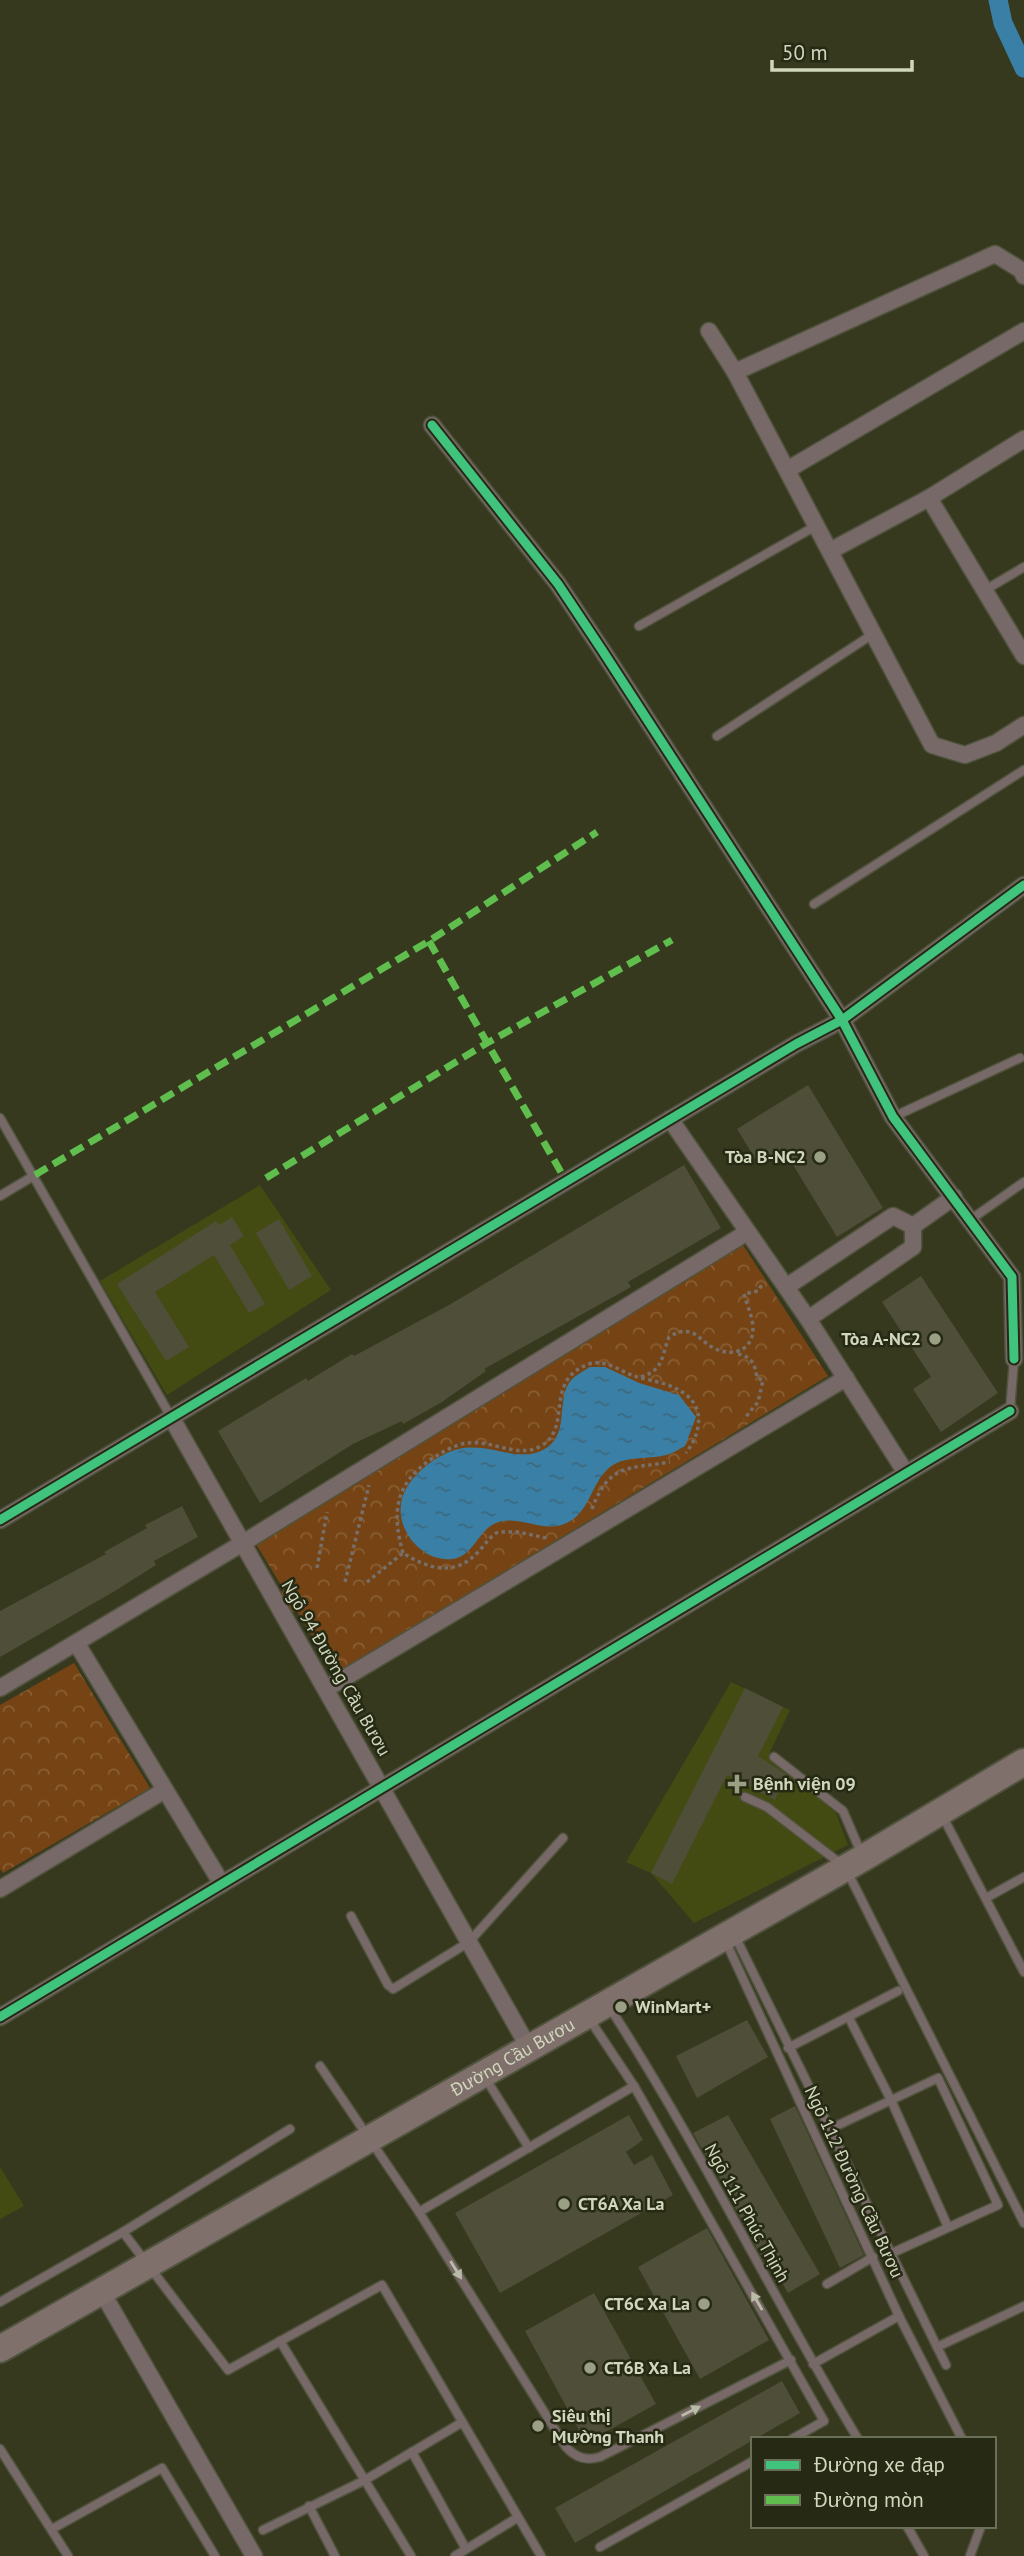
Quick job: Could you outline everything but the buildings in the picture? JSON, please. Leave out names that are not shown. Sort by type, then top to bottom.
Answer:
[{"type":"main road","name":"Đường Cầu Bươu","points":[[0,2349],[854,1862],[1024,1762]]},
{"type":"street","points":[[735,372],[995,254],[1021,270],[1024,276]]},
{"type":"street","points":[[709,331],[735,372],[814,527],[830,551],[932,745],[965,755],[996,743],[1024,725]]},
{"type":"street","points":[[787,470],[1024,331]]},
{"type":"street","points":[[432,425],[558,584],[842,1020],[893,1117],[1012,1277],[1014,1359]]},
{"type":"street","points":[[830,551],[929,498],[1024,439]]},
{"type":"street","points":[[929,498],[1024,656]]},
{"type":"street","points":[[0,1520],[670,1119],[842,1020],[1024,886]]},
{"type":"street","points":[[670,1119],[746,1233],[808,1319],[905,1473]]},
{"type":"street","points":[[913,1226],[954,1197]]},
{"type":"street","points":[[786,1287],[893,1216],[913,1226]]},
{"type":"street","points":[[808,1319],[913,1247],[913,1226]]},
{"type":"street","points":[[0,1688],[243,1543],[746,1233]]},
{"type":"street","points":[[326,1689],[846,1378]]},
{"type":"street","points":[[0,2017],[1010,1411]]},
{"type":"street","name":"Ngõ 94 Đường Cầu Bươu","points":[[172,1417],[529,2048]]},
{"type":"street","points":[[77,1644],[222,1884]]},
{"type":"street","points":[[0,1889],[166,1790]]},
{"type":"street","points":[[102,2292],[254,2556]]},
{"type":"lane","points":[[639,626],[814,527]]},
{"type":"lane","points":[[985,590],[1024,567]]},
{"type":"lane","points":[[717,736],[873,634]]},
{"type":"lane","points":[[814,904],[1024,770]]},
{"type":"lane","points":[[893,1117],[1020,1058]]},
{"type":"lane","points":[[0,1118],[172,1417]]},
{"type":"lane","points":[[0,1196],[35,1175]]},
{"type":"lane","points":[[970,1220],[1024,1182]]},
{"type":"lane","points":[[1010,1411],[1014,1359]]},
{"type":"lane","points":[[774,1757],[843,1811],[854,1862],[1024,2223]]},
{"type":"lane","points":[[746,1797],[767,1807],[854,1862]]},
{"type":"lane","points":[[940,1812],[1024,1972]]},
{"type":"lane","points":[[351,1916],[387,1985],[393,1989],[469,1942],[562,1838]]},
{"type":"lane","points":[[986,1898],[1024,1877]]},
{"type":"lane","points":[[728,1934],[832,2128],[946,2365]]},
{"type":"lane","name":"Ngõ 112 Đường Cầu Bươu","points":[[728,1934],[899,2316],[961,2437]]},
{"type":"lane","points":[[788,2048],[898,1991]]},
{"type":"lane","points":[[596,2009],[634,2086],[824,2421],[796,2437]]},
{"type":"lane","name":"Ngõ 111 Phúc Thịnh","points":[[596,2009],[653,2074],[813,2364],[857,2437]]},
{"type":"lane","points":[[849,2018],[891,2100],[948,2227]]},
{"type":"lane","points":[[320,2066],[419,2212],[566,2447],[582,2459],[600,2457],[791,2360]]},
{"type":"lane","points":[[483,2074],[529,2147]]},
{"type":"lane","points":[[832,2128],[938,2078],[998,2204],[892,2253]]},
{"type":"lane","points":[[419,2212],[634,2086]]},
{"type":"lane","points":[[0,2302],[124,2232],[290,2129]]},
{"type":"lane","points":[[124,2232],[151,2264],[229,2370],[382,2285],[541,2556]]},
{"type":"lane","points":[[827,2284],[873,2257]]},
{"type":"lane","points":[[937,2347],[1024,2306]]},
{"type":"lane","points":[[813,2364],[899,2316]]},
{"type":"lane","points":[[280,2342],[411,2556]]},
{"type":"lane","points":[[263,2530],[365,2480],[461,2423]]},
{"type":"lane","points":[[0,2449],[68,2556]]},
{"type":"lane","points":[[412,2452],[466,2549]]},
{"type":"lane","points":[[600,2547],[751,2462]]},
{"type":"lane","points":[[52,2529],[162,2468],[215,2556]]},
{"type":"lane","points":[[309,2506],[335,2556]]},
{"type":"lane","points":[[455,2556],[517,2518]]},
{"type":"lane","points":[[908,2528],[924,2556]]},
{"type":"lane","points":[[970,2556],[980,2528]]},
{"type":"path","points":[[738,1354],[752,1339],[753,1322],[744,1294],[758,1291],[763,1283]]},
{"type":"path","points":[[639,1377],[653,1373],[663,1364],[669,1337],[678,1332],[687,1331],[711,1347],[748,1356],[755,1364],[757,1378],[763,1380],[758,1402],[738,1425]]},
{"type":"path","points":[[553,1536],[498,1532],[462,1566],[446,1569],[423,1566],[403,1553],[395,1513],[399,1493],[420,1467],[443,1452],[469,1443],[521,1452],[543,1446],[556,1428],[560,1390],[570,1377],[590,1364],[608,1364],[676,1388],[700,1413],[696,1437],[681,1457]]},
{"type":"path","points":[[591,1513],[597,1496],[616,1472],[628,1467],[675,1462]]},
{"type":"path","points":[[345,1582],[369,1484]]},
{"type":"path","points":[[317,1568],[328,1507]]},
{"type":"path","points":[[367,1582],[403,1553]]},
{"type":"shaded area","points":[[260,1185],[331,1290],[167,1395],[100,1281]]},
{"type":"shaded area","name":"Bệnh viện 09","points":[[731,1682],[790,1710],[769,1754],[836,1813],[848,1845],[694,1923],[651,1873],[626,1862]]},
{"type":"shaded area","points":[[0,2167],[24,2206],[0,2219]]},
{"type":"green space","points":[[743,1245],[828,1376],[335,1674],[297,1611],[289,1613],[278,1594],[284,1590],[256,1544]]},
{"type":"green space","points":[[74,1663],[150,1788],[3,1873],[0,1869],[0,1705]]},
{"type":"water","points":[[590,1367],[605,1367],[639,1383],[679,1395],[696,1417],[685,1446],[668,1454],[616,1463],[603,1474],[579,1514],[564,1524],[547,1526],[513,1521],[496,1523],[484,1531],[465,1554],[452,1559],[431,1556],[414,1543],[403,1525],[401,1504],[406,1488],[417,1474],[438,1458],[458,1449],[484,1448],[521,1454],[543,1450],[557,1437],[565,1391],[569,1383]]},
{"type":"waterway","points":[[998,0],[1003,23],[1024,68]]},
{"type":"marked path","points":[[35,1175],[429,941],[597,832]]},
{"type":"marked path","points":[[266,1178],[487,1043],[672,940]]},
{"type":"marked path","points":[[429,941],[566,1181]]},
{"type":"cycle path","points":[[432,425],[558,584],[842,1020],[893,1117],[1012,1277],[1014,1359]]},
{"type":"cycle path","points":[[0,1520],[796,1044],[842,1020],[1024,885]]},
{"type":"cycle path","points":[[0,2017],[1010,1411]]},
{"type":"place","name":"Tòa B-NC2","points":[[820,1157]]},
{"type":"place","name":"Tòa A-NC2","points":[[935,1339]]},
{"type":"place","name":"Bệnh viện 09","points":[[737,1784]]},
{"type":"place","name":"WinMart+","points":[[621,2007]]},
{"type":"place","name":"CT6A Xa La","points":[[564,2204]]},
{"type":"place","name":"CT6C Xa La","points":[[704,2304]]},
{"type":"place","name":"CT6B Xa La","points":[[590,2368]]},
{"type":"place","name":"Siêu thị Mường Thanh","points":[[538,2426]]}]
